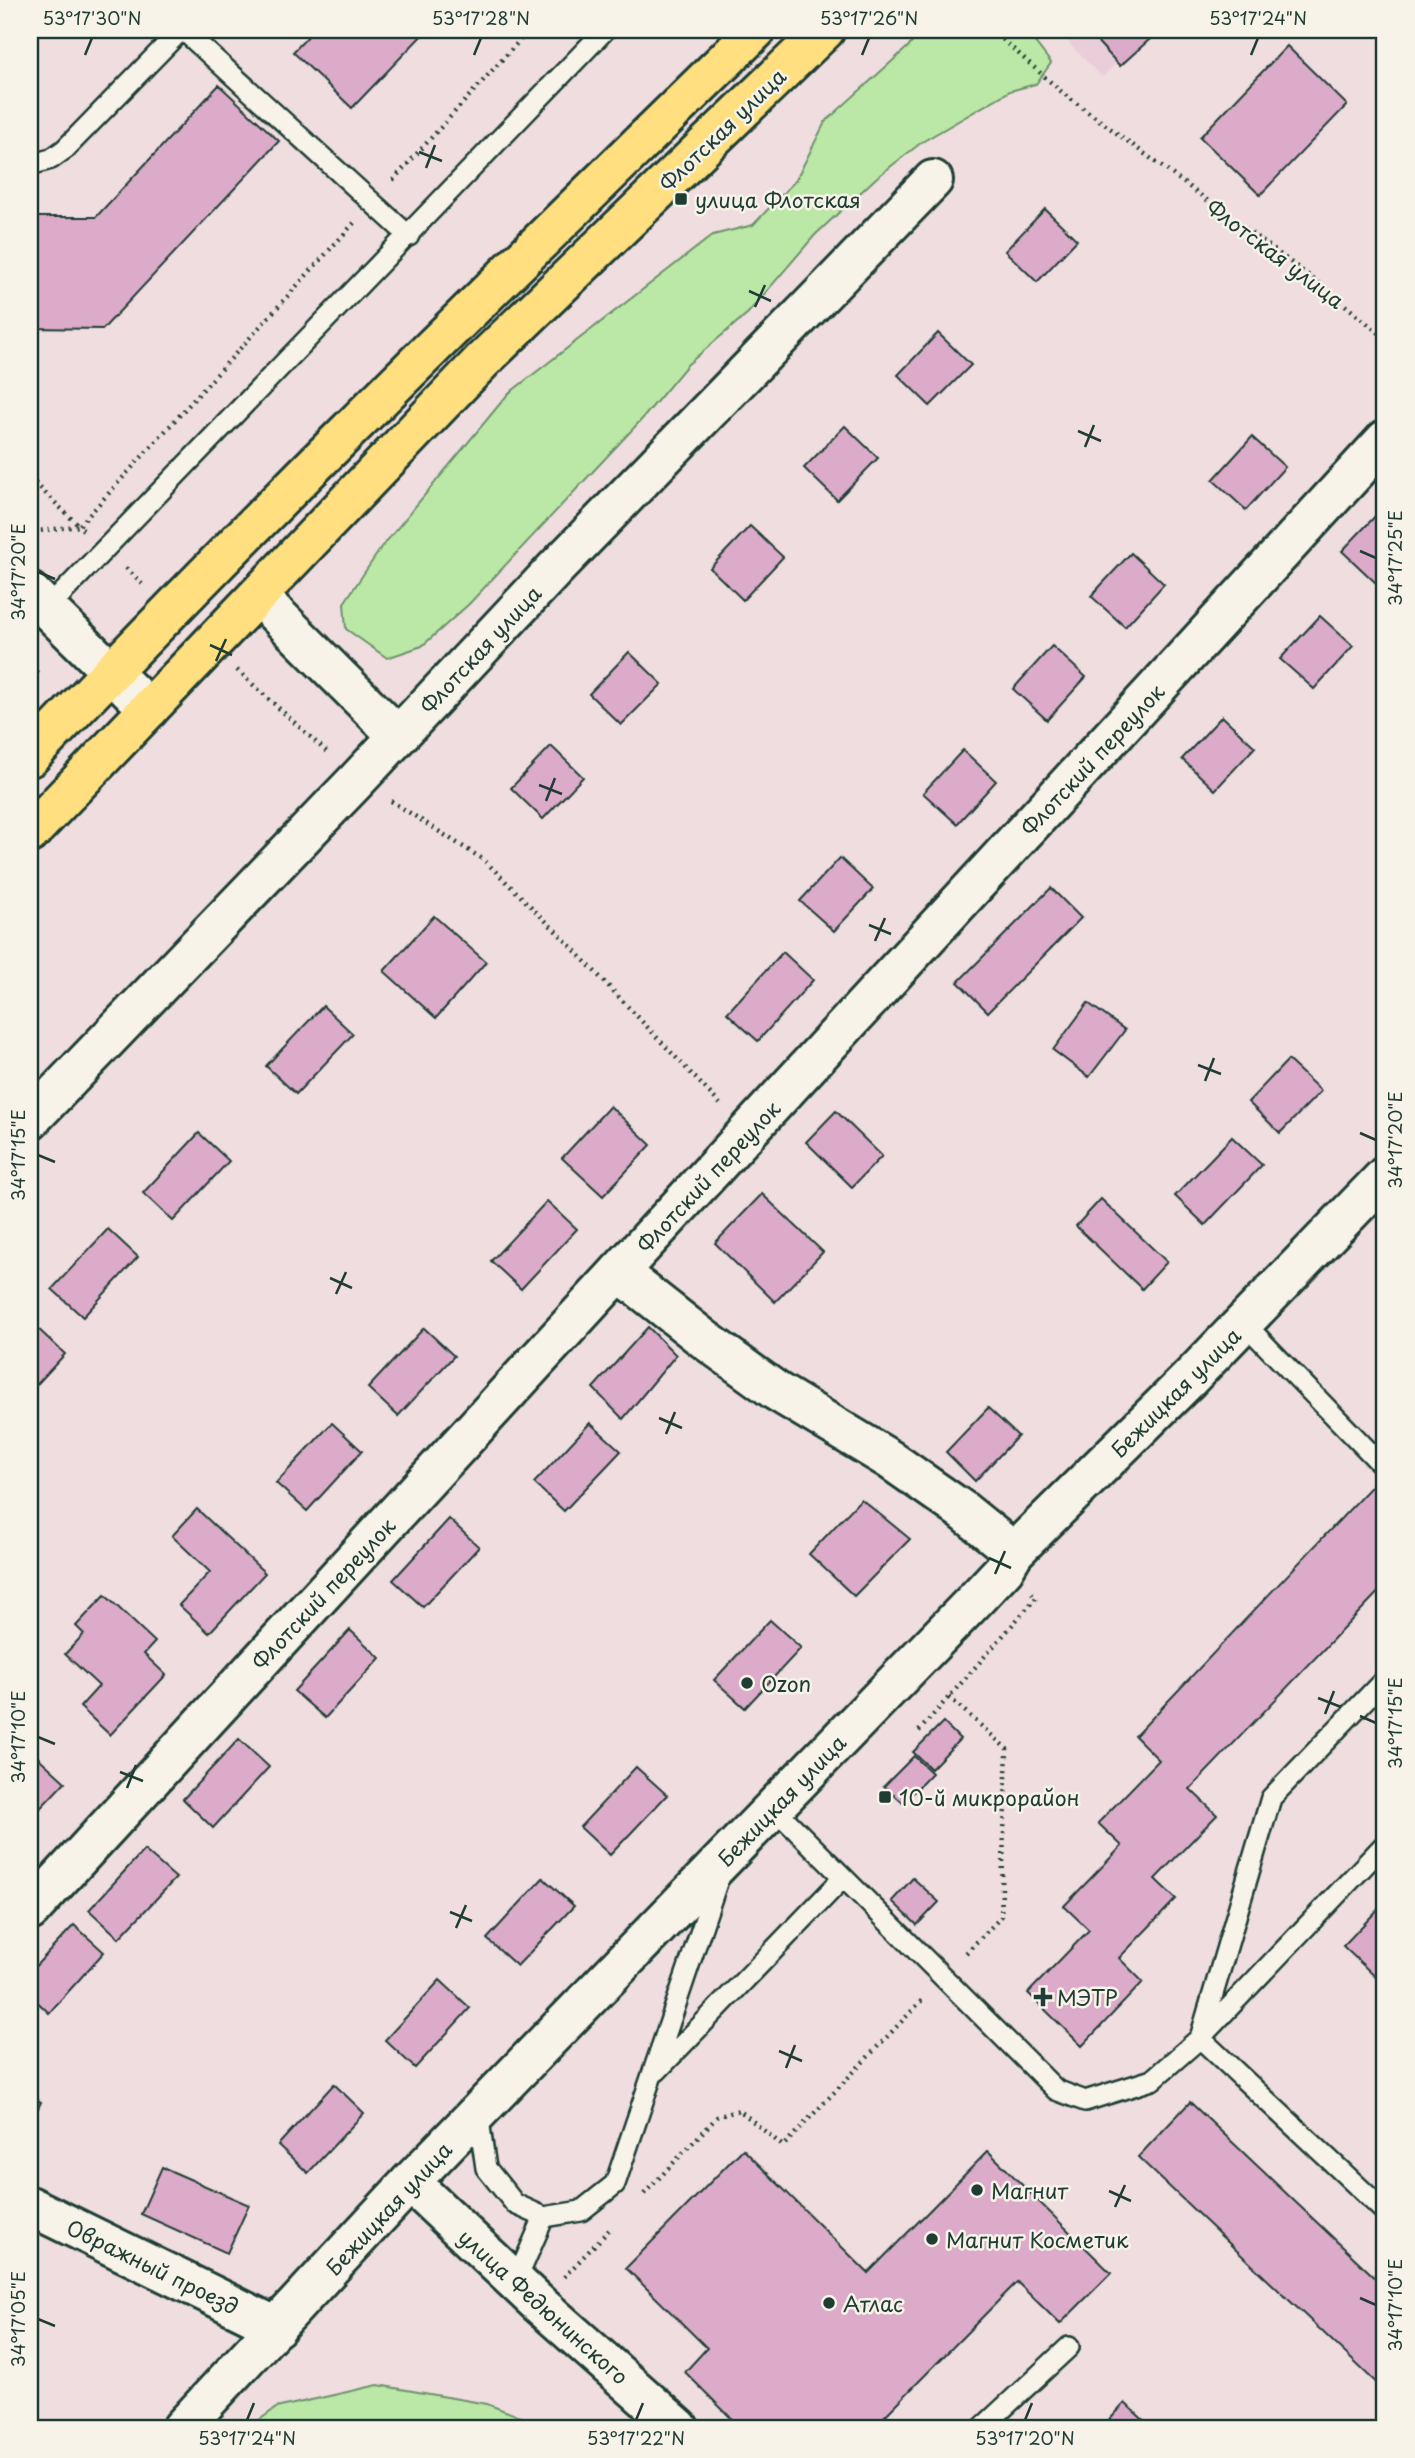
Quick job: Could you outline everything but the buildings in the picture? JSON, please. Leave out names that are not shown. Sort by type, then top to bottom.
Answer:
[{"type":"main road","points":[[30,757],[110,672],[466,314],[757,30]]},
{"type":"main road","name":"Флотская улица","points":[[30,833],[482,361],[825,30]]},
{"type":"street","name":"Флотская улица","points":[[30,1119],[357,780],[554,570],[933,180]]},
{"type":"street","name":"Флотский переулок","points":[[30,1911],[1385,440]]},
{"type":"street","points":[[258,596],[398,736]]},
{"type":"street","points":[[38,601],[149,709]]},
{"type":"street","name":"Бежицкая улица","points":[[182,2428],[410,2182],[996,1578],[1014,1552],[1244,1323],[1385,1176]]},
{"type":"street","points":[[619,1272],[776,1391],[889,1459],[962,1510],[1014,1552]]},
{"type":"street","name":"улица Федюнинского","points":[[410,2182],[527,2292],[679,2428]]},
{"type":"street","name":"Овражный проезд","points":[[30,2206],[277,2326]]},
{"type":"lane","points":[[30,165],[51,159],[65,149],[182,30],[409,236]]},
{"type":"lane","points":[[38,601],[409,236],[605,30]]},
{"type":"lane","points":[[1244,1323],[1385,1468]]},
{"type":"lane","points":[[1200,2039],[1271,1798],[1385,1679]]},
{"type":"lane","points":[[774,1808],[1056,2090],[1085,2101],[1152,2080],[1200,2039],[1385,1844]]},
{"type":"lane","points":[[478,2113],[486,2168],[515,2204],[544,2217],[581,2211],[615,2184],[727,1856]]},
{"type":"lane","points":[[652,2077],[844,1878]]},
{"type":"lane","points":[[1200,2039],[1385,2212]]},
{"type":"lane","points":[[527,2292],[544,2217]]},
{"type":"lane","points":[[982,2428],[1069,2347]]},
{"type":"path","name":"Флотская улица","points":[[992,30],[1064,94],[1316,281],[1385,338]]},
{"type":"path","points":[[30,478],[79,526],[38,531],[30,540]]},
{"type":"path","points":[[357,780],[484,860],[564,938],[748,1132]]},
{"type":"path","points":[[642,2196],[717,2117],[739,2110],[783,2146],[1001,1917],[1007,1749],[949,1698]]},
{"type":"path","points":[[527,2292],[614,2225]]},
{"type":"shaded area","points":[[1056,30],[1152,30],[1102,77]]},
{"type":"green space","points":[[921,30],[1021,30],[1031,37],[1051,63],[1036,84],[1010,91],[922,142],[876,178],[815,235],[748,313],[687,365],[643,418],[469,604],[422,646],[387,658],[346,629],[344,603],[381,548],[508,394],[713,235],[753,225],[796,180],[825,122],[910,45]]},
{"type":"green space","points":[[378,2385],[487,2404],[550,2428],[248,2428],[276,2408]]},
{"type":"place","name":"улица Флотская","points":[[681,199]]},
{"type":"place","name":"Ozon","points":[[747,1683]]},
{"type":"place","name":"10-й микрорайон","points":[[885,1797]]},
{"type":"place","name":"МЭТР","points":[[1043,1997]]},
{"type":"place","name":"Магнит","points":[[977,2190]]},
{"type":"place","name":"Магнит Косметик","points":[[932,2239]]},
{"type":"place","name":"Атлас","points":[[829,2303]]}]
